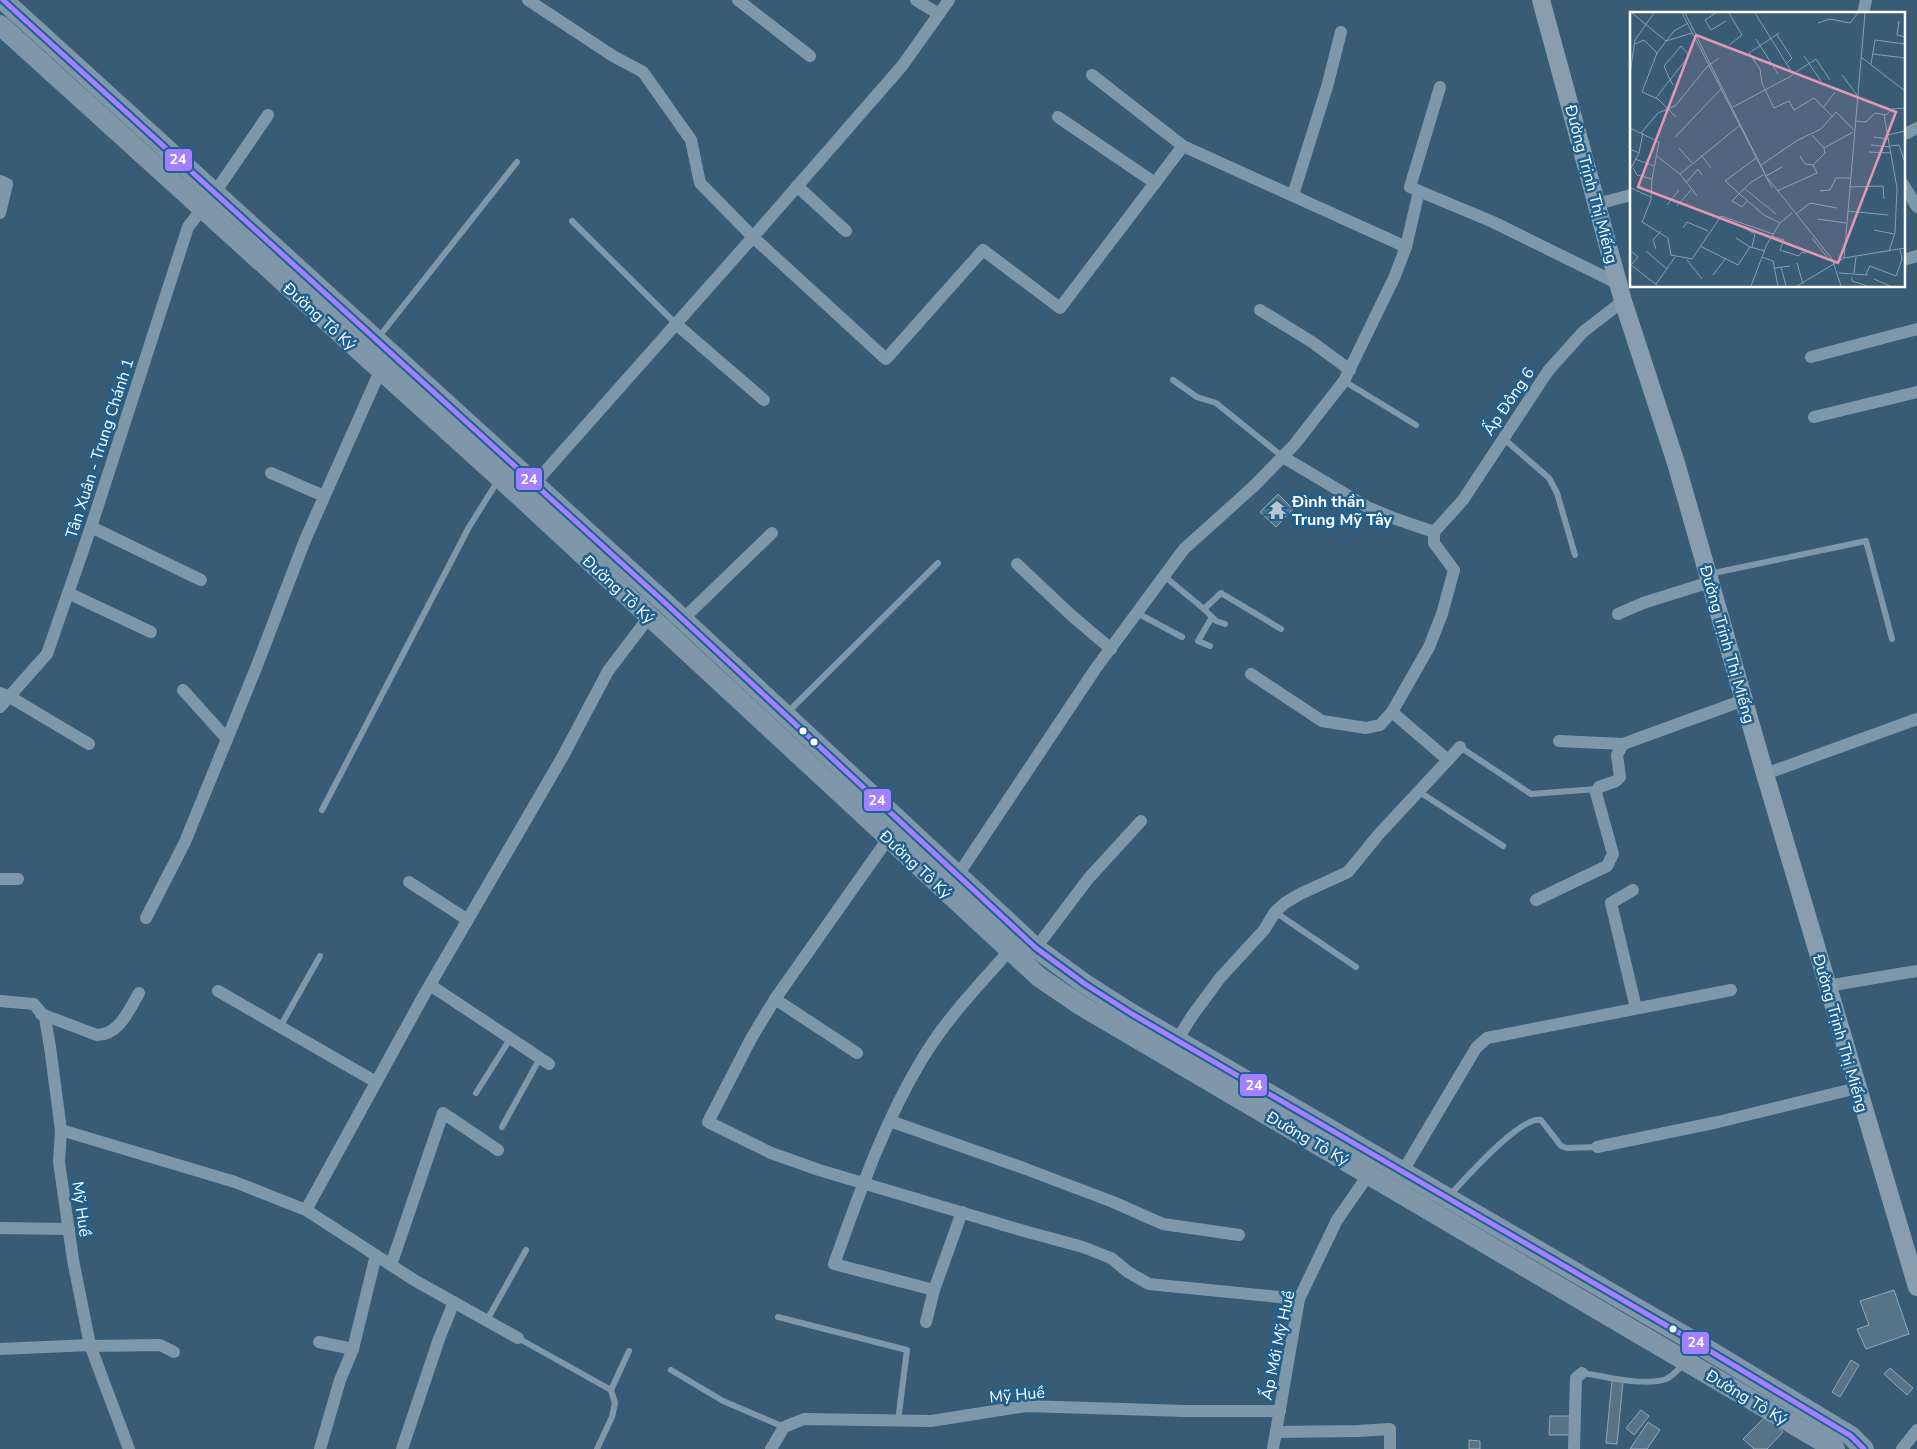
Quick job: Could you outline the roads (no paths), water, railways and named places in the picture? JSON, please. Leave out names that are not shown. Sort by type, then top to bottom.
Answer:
[{"type":"main road","name":"Đường Tô Ký","points":[[3,0],[684,619],[1036,948],[1085,984],[1177,1040],[1762,1382],[1851,1436],[1864,1449]]},
{"type":"main road","name":"Đường Trịnh Thị Miếng","points":[[1541,0],[1621,293],[1676,463],[1827,986],[1917,1287]]},
{"type":"main road","name":"Đường Tô Ký","points":[[0,25],[500,478],[1039,977],[1080,1005],[1836,1449]]},
{"type":"main road","points":[[946,892],[958,875]]},
{"type":"street","points":[[528,0],[614,56],[643,72],[691,140],[700,184],[753,237],[886,359],[983,250],[1060,308],[1183,146]]},
{"type":"street","points":[[738,0],[810,56]]},
{"type":"street","points":[[916,0],[938,14]]},
{"type":"street","points":[[535,483],[902,66],[949,0]]},
{"type":"street","points":[[1293,195],[1327,87],[1341,32]]},
{"type":"street","points":[[1092,75],[1183,146],[1406,247]]},
{"type":"street","points":[[1440,88],[1410,187],[1493,222],[1621,293]]},
{"type":"street","name":"Tân Xuân - Trung Chánh 1","points":[[0,708],[5,695],[47,654],[91,527],[188,227],[201,208],[216,192],[268,115]]},
{"type":"street","points":[[1058,117],[1156,182]]},
{"type":"street","points":[[1904,134],[1917,128]]},
{"type":"street","points":[[0,181],[7,184],[0,213]]},
{"type":"street","points":[[797,186],[846,231]]},
{"type":"street","points":[[1904,186],[1917,207]]},
{"type":"street","points":[[958,875],[1111,649],[1184,549],[1254,486],[1283,457],[1347,375],[1394,278],[1406,247],[1419,191]]},
{"type":"street","points":[[1597,204],[1630,195]]},
{"type":"street","points":[[1904,260],[1917,256]]},
{"type":"street","name":"Ấp Đông 6","points":[[1434,532],[1463,500],[1548,370],[1621,293]]},
{"type":"street","points":[[1260,310],[1312,342],[1347,375]]},
{"type":"street","points":[[676,324],[764,400]]},
{"type":"street","points":[[1811,357],[1917,329]]},
{"type":"street","points":[[146,918],[185,842],[256,668],[305,540],[380,371]]},
{"type":"street","points":[[1814,417],[1917,392]]},
{"type":"street","points":[[1251,674],[1322,721],[1366,728],[1380,725],[1392,712],[1429,647],[1442,614],[1454,570],[1434,544],[1434,532],[1396,520],[1367,507],[1283,457]]},
{"type":"street","points":[[271,473],[324,496]]},
{"type":"street","points":[[91,527],[201,580]]},
{"type":"street","points":[[684,619],[772,534]]},
{"type":"street","points":[[1016,564],[1111,649]]},
{"type":"street","points":[[1618,614],[1709,578]]},
{"type":"street","points":[[68,593],[151,632]]},
{"type":"street","points":[[306,1210],[430,985],[563,756],[608,671],[649,617]]},
{"type":"street","points":[[183,690],[227,739]]},
{"type":"street","points":[[5,695],[90,744]]},
{"type":"street","points":[[1559,741],[1623,744],[1744,700]]},
{"type":"street","points":[[1392,712],[1448,760]]},
{"type":"street","points":[[1765,774],[1917,719]]},
{"type":"street","points":[[1536,900],[1607,866],[1610,862],[1613,854],[1596,792],[1597,789],[1620,778],[1617,755],[1623,744]]},
{"type":"street","points":[[1177,1040],[1220,978],[1264,930],[1275,912],[1300,894],[1348,872],[1418,791],[1460,747]]},
{"type":"street","points":[[1036,948],[1088,879],[1141,821]]},
{"type":"street","points":[[900,822],[775,998],[752,1037],[708,1122],[771,1153],[863,1183],[1083,1247],[1111,1258],[1128,1272],[1149,1284],[1299,1299]]},
{"type":"street","points":[[0,879],[18,878]]},
{"type":"street","points":[[409,882],[468,920]]},
{"type":"street","points":[[1633,890],[1611,903],[1636,1008]]},
{"type":"street","points":[[934,1290],[834,1264],[863,1183],[890,1121],[921,1060],[958,1008],[1009,951]]},
{"type":"street","points":[[1827,986],[1917,970]]},
{"type":"street","points":[[430,985],[544,1061]]},
{"type":"street","points":[[1402,1171],[1476,1048],[1487,1038],[1731,990]]},
{"type":"street","points":[[218,991],[376,1082]]},
{"type":"street","points":[[0,1001],[34,1004],[41,1014],[98,1035],[107,1035],[122,1021],[139,993]]},
{"type":"street","points":[[775,998],[857,1053]]},
{"type":"street","name":"Mỹ Huề","points":[[41,1014],[44,1018],[50,1047],[61,1130],[59,1162],[68,1230],[90,1345],[129,1449]]},
{"type":"street","points":[[1597,1147],[1718,1122],[1857,1088]]},
{"type":"street","points":[[391,1265],[443,1113],[498,1150]]},
{"type":"street","points":[[890,1121],[1035,1172],[1113,1202],[1162,1224],[1239,1236]]},
{"type":"street","points":[[61,1130],[235,1182],[306,1210],[391,1265],[518,1338]]},
{"type":"street","name":"Ấp Mới Mỹ Huề","points":[[1273,1449],[1299,1299],[1337,1220],[1369,1174]]},
{"type":"street","points":[[926,1322],[934,1290],[962,1212]]},
{"type":"street","points":[[0,1228],[68,1230]]},
{"type":"street","points":[[320,1449],[340,1380],[353,1349],[376,1255]]},
{"type":"street","points":[[402,1449],[439,1339],[454,1302]]},
{"type":"street","points":[[319,1342],[353,1349]]},
{"type":"street","points":[[0,1349],[90,1345],[160,1345],[174,1352]]},
{"type":"street","points":[[1574,1449],[1576,1378],[1582,1373]]},
{"type":"street","name":"Mỹ Huề","points":[[784,1427],[804,1419],[931,1421],[1026,1406],[1185,1411],[1280,1410]]},
{"type":"street","points":[[771,1449],[784,1427]]},
{"type":"street","points":[[1276,1432],[1390,1429],[1390,1449]]},
{"type":"street","points":[[1902,1449],[1917,1430]]},
{"type":"lane","points":[[377,339],[517,162]]},
{"type":"lane","points":[[572,221],[676,324]]},
{"type":"lane","points":[[1347,375],[1416,424]]},
{"type":"lane","points":[[1173,380],[1198,397],[1216,403],[1283,457]]},
{"type":"lane","points":[[1503,438],[1549,478],[1557,493],[1575,555]]},
{"type":"lane","points":[[322,810],[469,527],[500,478]]},
{"type":"lane","points":[[1709,578],[1866,541],[1892,639]]},
{"type":"lane","points":[[786,714],[938,563]]},
{"type":"lane","points":[[1164,576],[1212,617],[1224,624]]},
{"type":"lane","points":[[1204,610],[1221,593],[1281,629]]},
{"type":"lane","points":[[1137,613],[1182,637]]},
{"type":"lane","points":[[1210,646],[1198,640],[1212,617]]},
{"type":"lane","points":[[1460,747],[1531,794],[1597,789]]},
{"type":"lane","points":[[1418,791],[1503,846]]},
{"type":"lane","points":[[1275,912],[1356,967]]},
{"type":"lane","points":[[280,1027],[320,956]]},
{"type":"lane","points":[[476,1093],[510,1038]]},
{"type":"lane","points":[[502,1127],[544,1061]]},
{"type":"lane","points":[[1447,1198],[1512,1133],[1532,1119],[1541,1120],[1561,1146],[1566,1148],[1597,1147]]},
{"type":"lane","points":[[487,1320],[526,1250]]},
{"type":"lane","points":[[778,1317],[907,1350],[898,1421]]},
{"type":"lane","points":[[518,1338],[611,1390]]},
{"type":"lane","points":[[597,1449],[612,1418],[615,1403],[611,1390],[629,1351]]},
{"type":"lane","points":[[1582,1373],[1630,1380],[1656,1381],[1666,1379],[1677,1371],[1686,1360]]},
{"type":"lane","points":[[671,1370],[723,1401],[784,1427]]},
{"type":"place","name":"Đình thần Trung Mỹ Tây","points":[[1277,510]]}]
